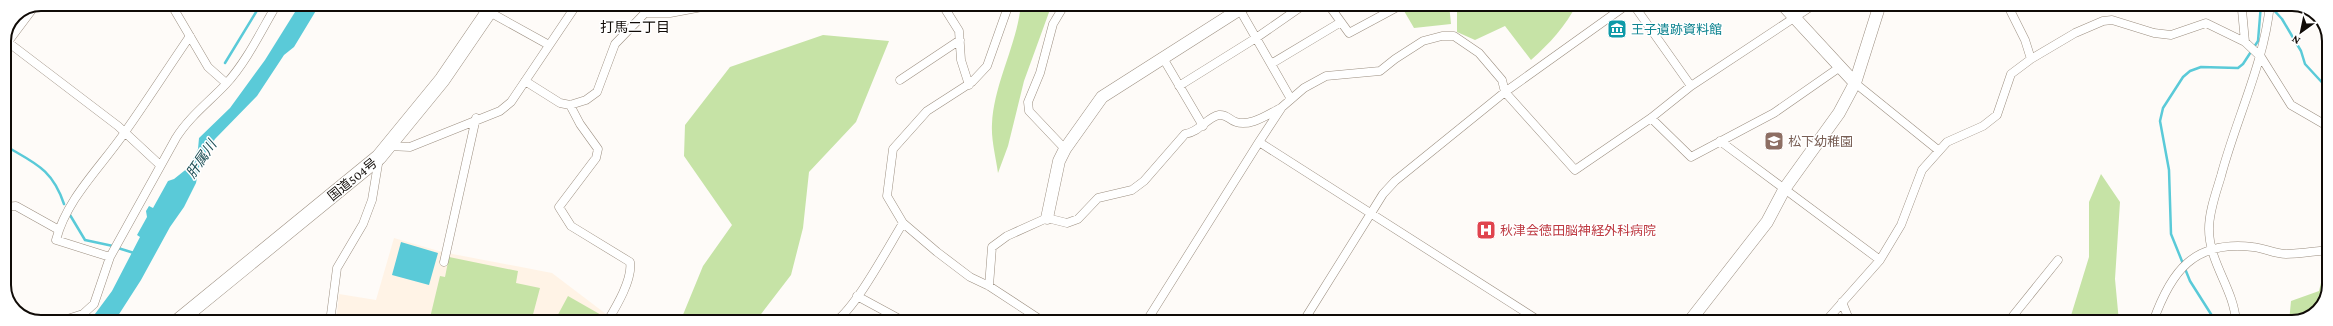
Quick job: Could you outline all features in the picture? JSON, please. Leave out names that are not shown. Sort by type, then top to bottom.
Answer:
[{"type":"highway","name":"国道504号","points":[[185,315],[383,152],[442,80],[489,11]]},
{"type":"street","points":[[175,11],[208,67],[226,83]]},
{"type":"street","points":[[80,315],[94,304],[110,257],[160,165],[185,124],[226,83],[242,63],[273,11]]},
{"type":"street","points":[[496,11],[549,44]]},
{"type":"street","points":[[331,315],[337,268],[363,224],[372,200],[383,152],[410,147],[476,118],[500,111],[511,102],[572,11]]},
{"type":"street","points":[[525,81],[550,98],[570,105],[586,100],[597,92],[615,44],[645,13],[670,13],[681,11]]},
{"type":"street","points":[[946,11],[959,31],[960,60],[969,85]]},
{"type":"street","points":[[1008,11],[987,66],[969,85],[927,111],[893,149],[887,196],[903,223],[970,277],[989,286],[1033,315]]},
{"type":"street","points":[[1061,11],[1053,24],[1040,73],[1028,102],[1029,111],[1065,150]]},
{"type":"street","points":[[1047,218],[1059,161],[1102,97],[1238,11]]},
{"type":"street","points":[[1246,11],[1256,38],[1291,99]]},
{"type":"street","points":[[1179,86],[1256,38],[1295,11]]},
{"type":"street","points":[[1333,11],[1349,33],[1390,11]]},
{"type":"street","points":[[1306,315],[1383,194],[1395,181],[1505,92],[1618,11]]},
{"type":"street","points":[[1638,11],[1692,86]]},
{"type":"street","points":[[1789,11],[1855,83],[1938,150]]},
{"type":"street","points":[[1150,315],[1282,108],[1304,88],[1326,76],[1380,71],[1395,59],[1423,41],[1442,36],[1454,36],[1478,53],[1502,80],[1505,92],[1575,170],[1651,118],[1692,86],[1806,11]]},
{"type":"street","points":[[1694,315],[1767,222],[1785,188],[1839,114],[1855,83],[1878,11]]},
{"type":"street","points":[[2010,11],[2025,40],[2031,59]]},
{"type":"street","points":[[2242,11],[2245,42]]},
{"type":"street","points":[[2234,315],[2230,296],[2210,249],[2209,228],[2212,209],[2229,146],[2261,57],[2269,11]]},
{"type":"street","points":[[12,34],[28,14]]},
{"type":"street","points":[[1831,315],[1880,260],[1901,225],[1922,170],[1938,150],[1946,142],[1983,126],[1997,114],[2011,74],[2031,59],[2075,33],[2103,21],[2112,20],[2154,33],[2171,36],[2206,23],[2245,42],[2261,57],[2291,105],[2322,123]]},
{"type":"street","points":[[1271,64],[1341,22]]},
{"type":"street","points":[[110,257],[56,240],[59,230],[67,209],[125,133],[190,36]]},
{"type":"street","points":[[900,80],[960,40]]},
{"type":"street","points":[[11,48],[125,133],[160,165]]},
{"type":"street","points":[[1163,58],[1203,126]]},
{"type":"street","points":[[1651,118],[1691,157],[1774,113],[1840,67]]},
{"type":"street","points":[[570,105],[580,124],[598,149],[596,158],[559,207],[571,226],[622,255],[630,262],[632,269],[620,299],[611,315]]},
{"type":"street","points":[[989,286],[992,247],[1007,236],[1047,218],[1067,223],[1073,221],[1078,219],[1098,198],[1132,190],[1144,181],[1185,134],[1194,133],[1218,115],[1226,115],[1234,122],[1246,124],[1282,108]]},
{"type":"street","points":[[444,262],[476,118]]},
{"type":"street","points":[[1720,141],[1880,260]]},
{"type":"street","points":[[1259,142],[1530,315]]},
{"type":"street","points":[[11,206],[16,206],[59,230]]},
{"type":"street","points":[[843,315],[903,223]]},
{"type":"street","points":[[2156,315],[2159,306],[2176,273],[2183,266],[2210,249],[2227,246],[2254,247],[2284,254],[2322,251]]},
{"type":"street","points":[[2014,315],[2058,260]]},
{"type":"street","points":[[857,296],[892,315]]},
{"type":"street","points":[[1842,302],[1847,315]]},
{"type":"shaded area","points":[[394,238],[442,252],[552,273],[606,314],[337,315],[339,294],[376,300]]},
{"type":"green space","points":[[1020,11],[1049,11],[1024,81],[1008,146],[998,173],[992,136],[994,109],[1001,79]]},
{"type":"green space","points":[[1404,11],[1450,11],[1451,24],[1414,28]]},
{"type":"green space","points":[[1457,11],[1573,11],[1557,34],[1531,60],[1505,26],[1475,40],[1457,32]]},
{"type":"green space","points":[[823,35],[889,41],[856,122],[809,172],[803,228],[791,275],[760,315],[683,315],[703,266],[732,225],[684,156],[685,125],[730,67]]},
{"type":"green space","points":[[2101,174],[2120,202],[2115,279],[2118,315],[2071,315],[2089,257],[2089,202]]},
{"type":"green space","points":[[449,257],[518,271],[516,283],[540,288],[533,315],[431,315],[440,276],[445,277]]},
{"type":"green space","points":[[2322,279],[2322,289],[2316,303],[2303,313],[2290,315],[2291,301],[2319,291]]},
{"type":"green space","points":[[568,296],[601,315],[558,315]]},
{"type":"water","name":"肝属川","points":[[296,11],[316,11],[294,47],[284,55],[257,96],[215,139],[200,162],[196,183],[184,207],[170,227],[141,280],[118,315],[94,315],[112,291],[140,237],[137,235],[147,217],[146,211],[149,206],[153,208],[168,181],[174,179],[189,167],[198,149],[199,138],[230,108],[265,60]]},
{"type":"water","points":[[401,242],[438,253],[429,285],[392,275]]},
{"type":"waterway","points":[[225,63],[257,11]]},
{"type":"waterway","points":[[2212,315],[2190,281],[2171,234],[2169,170],[2160,121],[2163,108],[2183,77],[2190,71],[2201,67],[2238,68],[2243,64],[2258,41],[2260,11]]},
{"type":"waterway","points":[[2275,11],[2282,19],[2301,51],[2305,64],[2322,82]]},
{"type":"waterway","points":[[11,149],[33,162],[48,174],[54,182],[64,204]]},
{"type":"waterway","points":[[70,215],[85,240],[113,246]]},
{"type":"waterway","points":[[118,248],[134,253]]},
{"type":"place","name":"王子遺跡資料館","points":[[1617,29]]},
{"type":"place","name":"松下幼稚園","points":[[1774,141]]},
{"type":"place","name":"秋津会徳田脳神経外科病院","points":[[1486,230]]},
{"type":"district","name":"打馬二丁目","points":[[635,27]]}]
